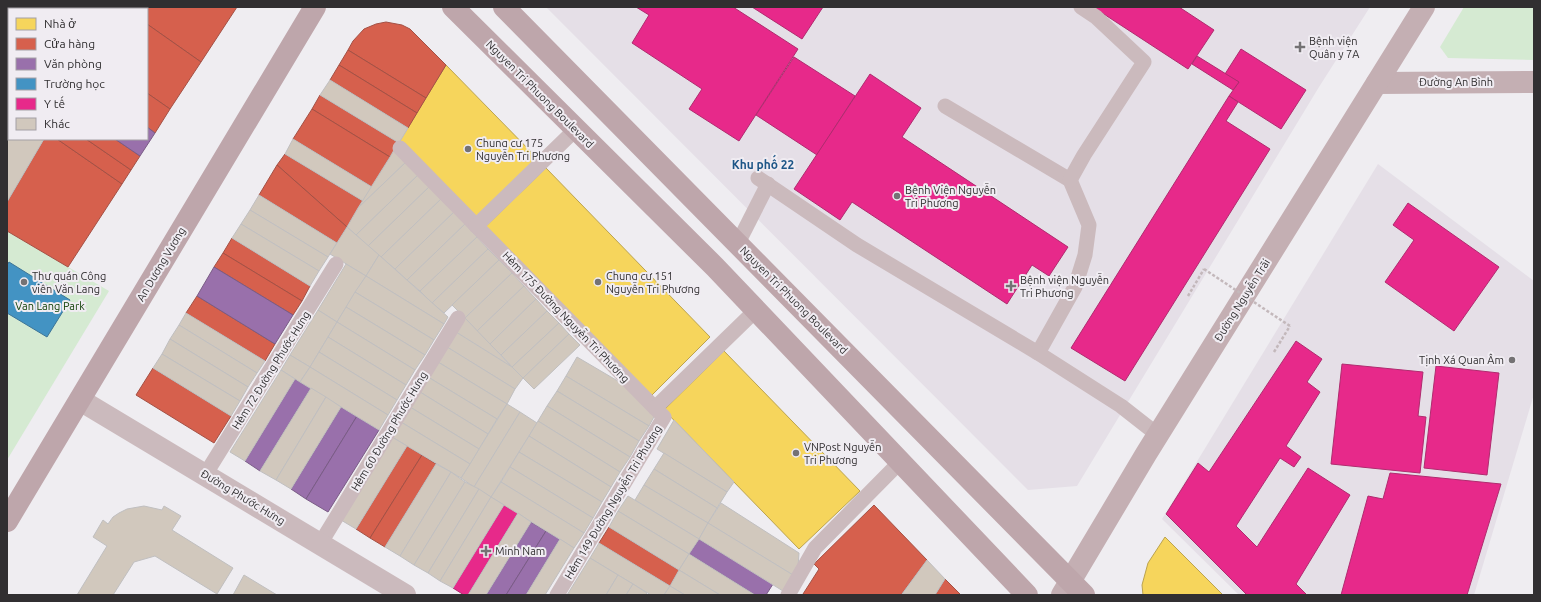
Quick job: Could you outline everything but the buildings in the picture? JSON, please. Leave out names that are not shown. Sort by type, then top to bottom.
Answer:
[{"type":"main road","name":"An Dương Vương","points":[[7,521],[315,7]]},
{"type":"main road","name":"Nguyen Tri Phuong Boulevard","points":[[453,7],[715,267],[1027,595]]},
{"type":"main road","name":"Nguyen Tri Phuong Boulevard","points":[[504,7],[738,243],[1072,590]]},
{"type":"main road","name":"Đường Nguyễn Trãi","points":[[1072,590],[1158,435],[1424,7]]},
{"type":"main road","name":"Đường An Bình","points":[[1377,82],[1534,82]]},
{"type":"main road","points":[[715,267],[738,243]]},
{"type":"street","name":"Đường Phước Hưng","points":[[80,400],[405,595]]},
{"type":"lane","points":[[1070,180],[1084,155],[1144,62],[1096,17],[1081,7]]},
{"type":"lane","points":[[945,106],[1070,180],[1089,225],[1085,255],[1075,287],[1038,353]]},
{"type":"lane","points":[[476,226],[576,129]]},
{"type":"lane","name":"Hẻm 175 Đường Nguyễn Tri Phương","points":[[400,148],[655,408]]},
{"type":"lane","points":[[738,243],[763,181],[857,245],[1038,353],[1122,406],[1158,435]]},
{"type":"lane","name":"Hẻm 72 Đường Phước Hưng","points":[[205,475],[336,264]]},
{"type":"lane","name":"Hẻm 149 Đường Nguyễn Tri Phương","points":[[557,595],[664,417],[655,408],[756,310]]},
{"type":"lane","name":"Hẻm 60 Đường Phước Hưng","points":[[320,544],[458,318]]},
{"type":"lane","points":[[788,595],[815,548],[900,462]]},
{"type":"path","points":[[1188,296],[1204,269],[1290,326],[1274,352]]},
{"type":"shaded area","name":"Bệnh viện Nguyễn Tri Phương","points":[[546,7],[1370,7],[1319,87],[1077,486],[1028,490]]},
{"type":"shaded area","points":[[1378,164],[1534,281],[1534,394],[1474,595],[1239,595],[1162,519]]},
{"type":"green space","points":[[1464,7],[1534,7],[1534,60],[1448,58],[1440,47]]},
{"type":"green space","name":"Van Lang Park","points":[[7,231],[109,291],[7,460]]},
{"type":"place","name":"Bệnh viện Quân y 7A","points":[[1300,47]]},
{"type":"place","name":"Chung cư 175 Nguyễn Tri Phương","points":[[468,149]]},
{"type":"place","name":"Bệnh Viện Nguyễn Tri Phương","points":[[897,196]]},
{"type":"place","name":"Thư quán Công viên Văn Lang","points":[[24,282]]},
{"type":"place","name":"Chung cư 151 Nguyễn Tri Phương","points":[[598,282]]},
{"type":"place","name":"Bệnh viện Nguyễn Tri Phương","points":[[1011,286]]},
{"type":"place","name":"Tịnh Xá Quan Âm","points":[[1512,360]]},
{"type":"place","name":"VNPost Nguyễn Tri Phương","points":[[796,453]]},
{"type":"place","name":"Minh Nam","points":[[486,551]]},
{"type":"district","name":"Khu phố 22","points":[[763,164]]}]
